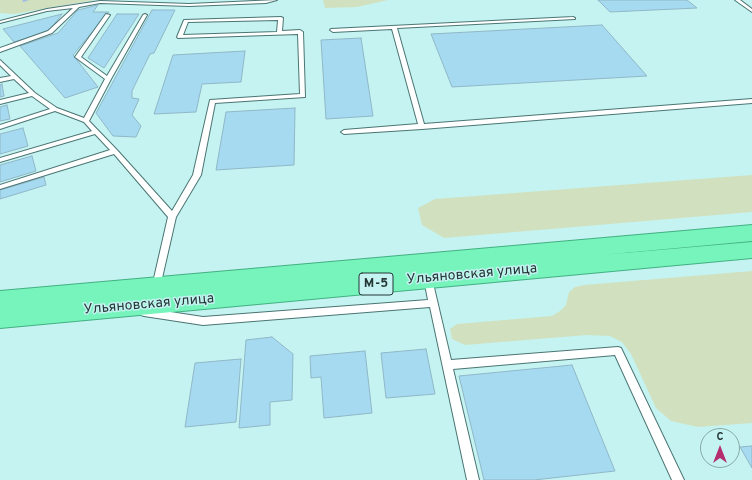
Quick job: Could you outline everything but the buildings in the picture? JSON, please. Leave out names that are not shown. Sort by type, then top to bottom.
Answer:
[{"type":"highway","name":"Ульяновская улица","points":[[0,301],[752,233]]},
{"type":"highway","name":"Ульяновская улица","points":[[0,318],[752,250]]},
{"type":"lane","points":[[0,22],[47,10],[100,2],[224,4],[266,2],[274,0]]},
{"type":"lane","points":[[737,0],[752,11]]},
{"type":"lane","points":[[0,50],[50,32],[78,5]]},
{"type":"lane","points":[[108,15],[78,57],[108,79]]},
{"type":"lane","points":[[86,121],[108,79],[145,15]]},
{"type":"lane","points":[[156,287],[172,217],[198,175],[212,101],[303,96],[300,32],[279,33],[180,37],[186,21],[281,18],[279,33]]},
{"type":"lane","points":[[333,30],[573,18]]},
{"type":"lane","points":[[394,27],[422,127]]},
{"type":"lane","points":[[0,62],[13,77],[33,94],[55,109],[86,121],[115,151],[172,217]]},
{"type":"lane","points":[[0,80],[13,77]]},
{"type":"lane","points":[[0,102],[33,94]]},
{"type":"lane","points":[[344,132],[752,101]]},
{"type":"lane","points":[[0,127],[55,109]]},
{"type":"lane","points":[[0,160],[95,132]]},
{"type":"lane","points":[[0,186],[115,151]]},
{"type":"lane","points":[[428,279],[473,480]]},
{"type":"lane","points":[[115,308],[203,321],[434,303]]},
{"type":"lane","points":[[448,365],[618,350],[678,480]]},
{"type":"green space","points":[[0,0],[95,0],[14,14],[0,13]]},
{"type":"green space","points":[[323,0],[388,0],[357,7],[325,8]]},
{"type":"green space","points":[[752,175],[752,212],[444,238],[422,225],[418,208],[435,199]]},
{"type":"green space","points":[[752,271],[752,423],[698,427],[671,421],[656,408],[631,354],[622,342],[610,336],[587,335],[465,345],[452,339],[450,329],[457,324],[552,316],[566,305],[569,292],[575,287]]}]
